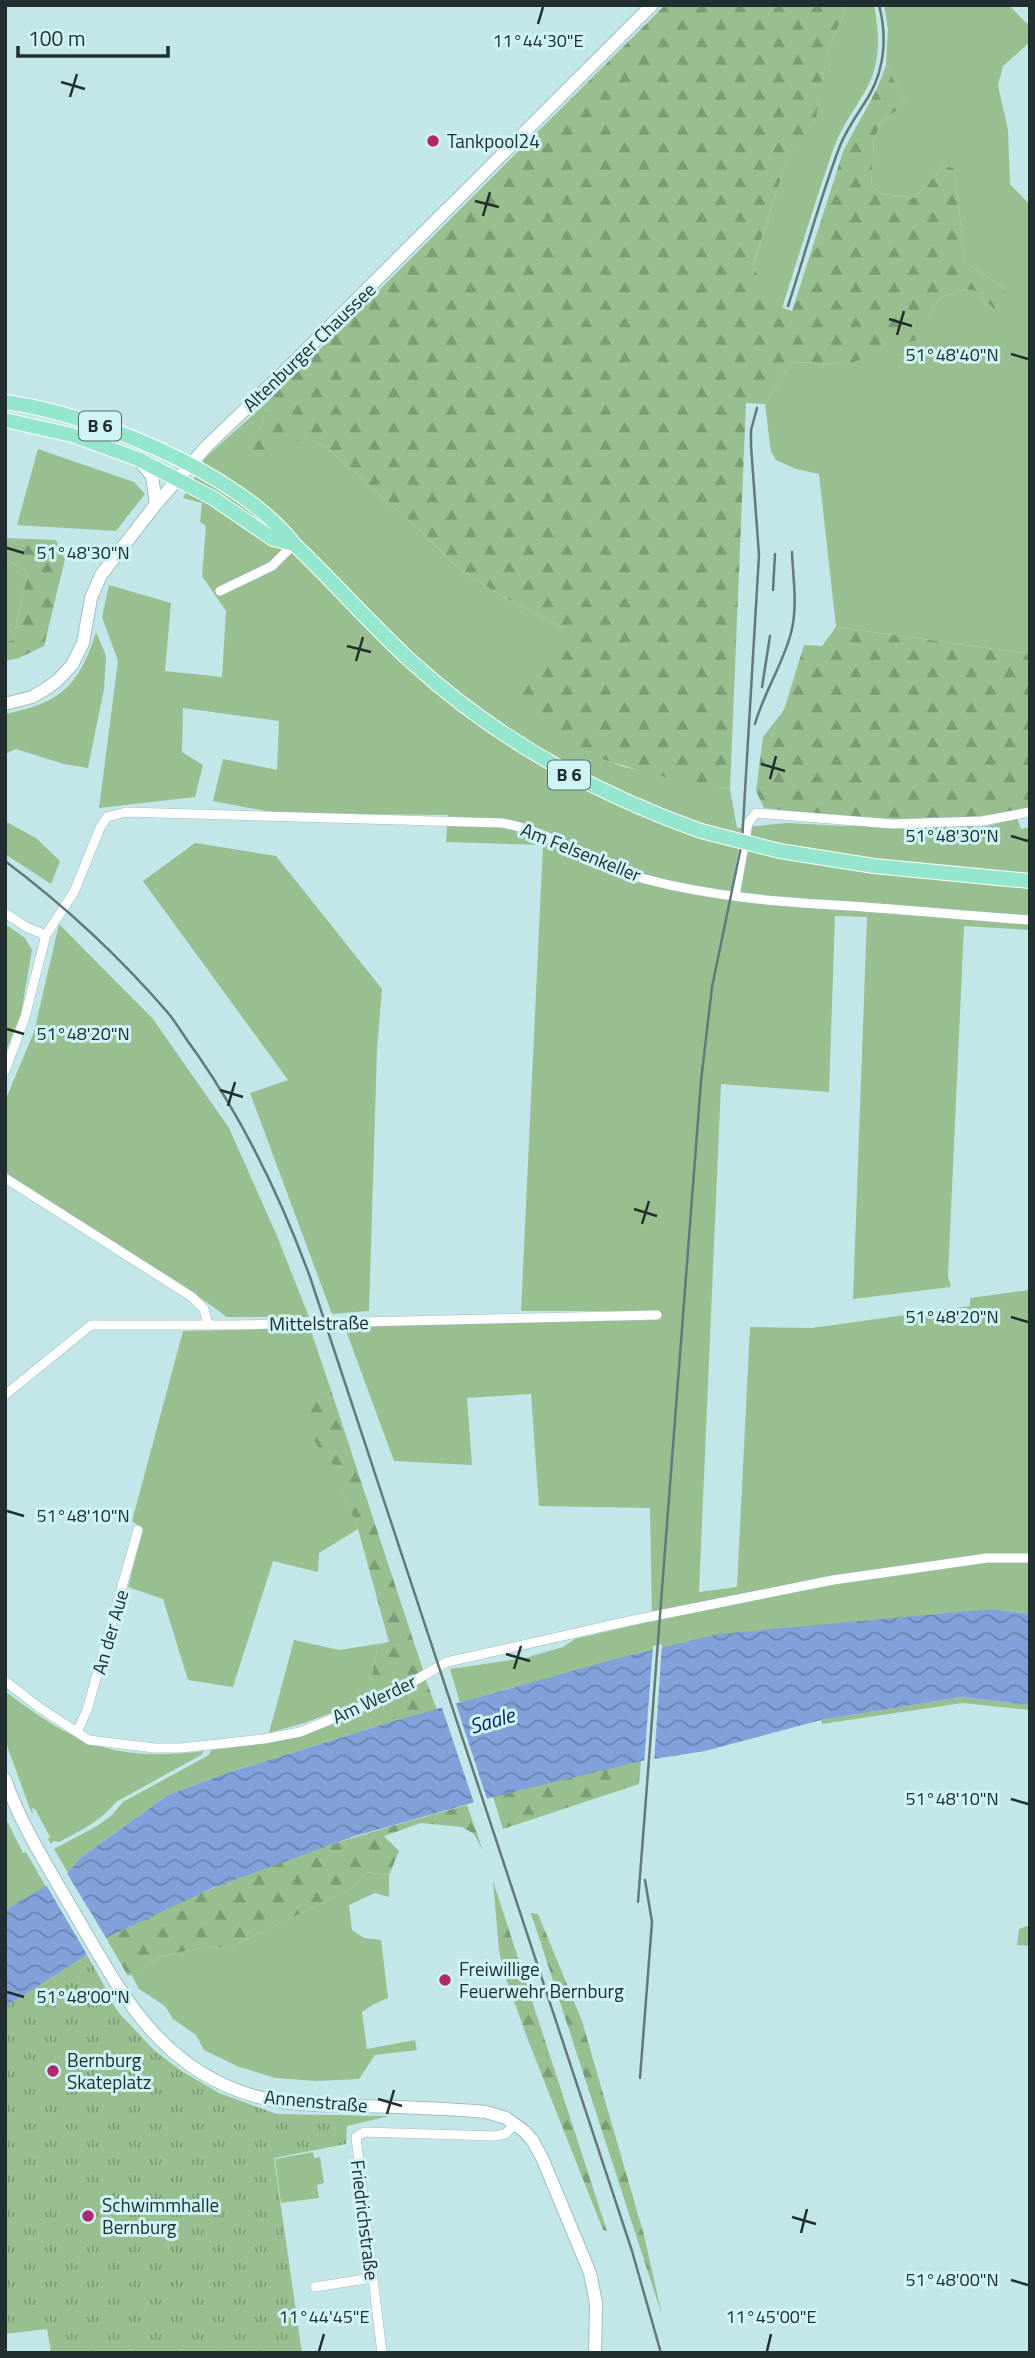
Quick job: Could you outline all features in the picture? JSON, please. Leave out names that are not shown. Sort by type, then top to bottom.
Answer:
[{"type":"main road","name":"Altenburger Chaussee","points":[[5,704],[44,691],[72,665],[83,643],[91,598],[101,575],[189,466],[652,5]]},
{"type":"main road","name":"B 6","points":[[5,402],[62,414],[114,430],[155,447],[249,502],[282,528],[294,544],[403,654],[450,695],[526,750],[634,806],[701,831],[780,851],[874,866],[1030,881]]},
{"type":"main road","name":"B 6","points":[[5,420],[72,435],[138,459],[225,505],[273,539],[294,544]]},
{"type":"main road","name":"B 6","points":[[138,459],[152,476],[156,504]]},
{"type":"main road","name":"Annenstraße","points":[[5,1779],[18,1814],[35,1845],[136,2014],[173,2052],[208,2076],[241,2092],[301,2104],[486,2112],[499,2115],[515,2124],[533,2141],[590,2273],[596,2303],[595,2353]]},
{"type":"street","points":[[219,591],[272,566],[294,544]]},
{"type":"street","name":"Am Felsenkeller","points":[[46,935],[74,892],[107,817],[126,812],[502,823],[529,828],[643,878],[735,896],[814,905],[1030,920]]},
{"type":"street","points":[[735,896],[748,823],[756,813],[893,824],[982,821],[1030,812]]},
{"type":"street","points":[[5,913],[46,935],[25,1017],[5,1071]]},
{"type":"street","points":[[5,1178],[192,1297],[204,1309],[208,1325]]},
{"type":"street","name":"Mittelstraße","points":[[5,1395],[91,1325],[657,1315]]},
{"type":"street","name":"An der Aue","points":[[77,1732],[87,1710],[138,1530]]},
{"type":"street","name":"Am Werder","points":[[5,1681],[89,1740],[154,1748],[181,1748],[264,1740],[300,1732],[386,1697],[447,1662],[833,1580],[987,1558],[1030,1558]]},
{"type":"street","name":"Annenstraße","points":[[364,2132],[495,2136],[505,2134],[515,2124]]},
{"type":"street","name":"Friedrichstraße","points":[[364,2132],[356,2137],[355,2142],[382,2353]]},
{"type":"street","points":[[315,2287],[372,2278]]},
{"type":"green space","points":[[665,5],[847,5],[826,58],[815,125],[787,159],[753,265],[771,299],[792,311],[843,152],[872,99],[886,65],[906,103],[880,123],[874,142],[871,186],[883,194],[914,198],[944,166],[954,168],[965,262],[1005,289],[1005,302],[994,309],[975,291],[964,289],[941,297],[928,315],[922,338],[848,364],[792,362],[765,404],[746,403],[730,789],[651,774],[602,759],[580,749],[518,699],[563,628],[500,595],[458,568],[325,446],[307,438],[255,455],[250,440],[263,424],[265,404]]},
{"type":"green space","points":[[847,5],[874,5],[878,50],[874,72],[836,142],[782,308],[766,296],[753,266],[787,159],[815,124],[826,58]]},
{"type":"green space","points":[[884,5],[1009,5],[1030,27],[1030,42],[1003,66],[998,85],[1008,130],[1010,184],[1030,205],[1030,654],[836,627],[819,474],[796,469],[776,460],[771,452],[765,404],[792,362],[848,364],[928,315],[941,297],[964,289],[975,291],[994,309],[1005,289],[965,262],[954,168],[944,166],[914,198],[883,194],[871,186],[874,142],[880,123],[906,103],[886,65],[888,29]]},
{"type":"green space","points":[[265,404],[263,424],[250,440],[308,438],[325,446],[458,568],[500,595],[563,628],[580,749],[624,767],[730,789],[737,828],[786,823],[980,827],[1017,818],[1021,829],[1030,827],[1030,930],[964,926],[948,1276],[951,1287],[853,1299],[867,917],[835,916],[829,1092],[721,1084],[699,1592],[737,1587],[750,1327],[812,1328],[970,1306],[970,1298],[1030,1290],[1030,1614],[992,1609],[514,1687],[460,1703],[450,1669],[525,1658],[563,1647],[575,1639],[652,1621],[650,1508],[539,1506],[531,1394],[467,1398],[472,1465],[394,1461],[344,1325],[654,1320],[654,1311],[521,1311],[543,845],[446,842],[448,815],[276,813],[213,801],[223,759],[277,770],[279,721],[183,708],[182,752],[203,765],[195,797],[99,808],[118,661],[102,617],[109,585],[171,603],[165,671],[222,677],[226,611],[202,576],[206,526],[200,522],[202,503],[183,498],[205,458]]},
{"type":"green space","points":[[38,449],[134,482],[145,494],[116,531],[17,525]]},
{"type":"green space","points":[[5,538],[56,540],[65,559],[44,646],[19,658],[5,661],[5,642],[13,640],[28,572],[5,559]]},
{"type":"green space","points":[[5,559],[28,572],[13,640],[5,642]]},
{"type":"green space","points":[[836,627],[1030,654],[1030,808],[964,817],[897,819],[764,808],[756,791],[763,737],[784,710],[804,645],[822,646]]},
{"type":"green space","points":[[96,632],[106,656],[104,689],[88,768],[64,764],[16,749],[5,754],[5,714],[40,704],[65,689],[75,679],[90,651]]},
{"type":"green space","points":[[5,821],[36,838],[60,861],[51,884],[5,854]]},
{"type":"green space","points":[[195,843],[276,856],[382,989],[377,1050],[369,1311],[332,1314],[250,1093],[288,1080],[143,881]]},
{"type":"green space","points":[[5,924],[25,938],[32,950],[21,1014],[5,1053]]},
{"type":"green space","points":[[59,924],[153,1019],[229,1128],[277,1236],[309,1317],[227,1317],[184,1286],[5,1173],[5,1101],[34,1032]]},
{"type":"green space","points":[[310,1328],[331,1390],[315,1398],[330,1458],[358,1529],[319,1553],[318,1572],[273,1561],[233,1687],[188,1680],[163,1599],[128,1587],[143,1529],[132,1521],[183,1331]]},
{"type":"green space","points":[[331,1390],[423,1670],[380,1695],[369,1691],[378,1644],[389,1642],[358,1529],[330,1459],[314,1440],[309,1422],[311,1405],[315,1398]]},
{"type":"green space","points":[[294,1640],[339,1650],[378,1644],[369,1691],[380,1695],[269,1733]]},
{"type":"green space","points":[[426,1680],[437,1710],[397,1720],[385,1715],[383,1704]]},
{"type":"green space","points":[[5,1691],[53,1725],[97,1745],[145,1754],[204,1751],[116,1802],[90,1825],[51,1844],[35,1809],[32,1808],[33,1815],[29,1806],[5,1740]]},
{"type":"green space","points":[[961,1697],[1030,1705],[1030,1710],[962,1703],[822,1724],[821,1720]]},
{"type":"green space","points":[[383,1704],[385,1715],[397,1720],[224,1774],[168,1795],[80,1858],[68,1873],[54,1849],[97,1826],[111,1816],[123,1802],[209,1755],[211,1750],[257,1744],[299,1734]]},
{"type":"green space","points":[[641,1761],[639,1784],[503,1829],[485,1771]]},
{"type":"green space","points":[[467,1805],[483,1851],[474,1834],[462,1827],[421,1823],[384,1836],[399,1851],[389,1875],[366,1872],[355,1886],[341,1894],[231,1947],[200,1948],[163,1956],[128,1976],[106,1938],[195,1895],[272,1865]]},
{"type":"green space","points":[[5,1817],[23,1853],[26,1852],[46,1887],[5,1910]]},
{"type":"green space","points":[[366,1872],[389,1875],[389,1897],[375,1893],[349,1905],[352,1930],[364,1938],[381,1940],[388,1998],[362,2012],[367,2049],[415,2040],[417,2050],[375,2055],[359,2079],[316,2081],[276,2078],[239,2067],[204,2050],[196,2035],[173,2019],[165,2006],[139,1989],[131,1974],[163,1956],[200,1948],[231,1947],[341,1894],[355,1886]]},
{"type":"green space","points":[[493,1881],[607,2231],[603,2230],[504,1973],[499,1950]]},
{"type":"green space","points":[[531,1913],[538,1914],[582,2021],[644,2235],[662,2315]]},
{"type":"green space","points":[[1030,1925],[1030,1946],[1017,1945],[1019,1929]]},
{"type":"green space","points":[[87,1955],[106,1989],[104,1991],[119,2013],[155,2051],[180,2070],[219,2093],[277,2114],[389,2116],[347,2126],[346,2144],[274,2158],[302,2353],[51,2353],[47,2329],[5,2334],[5,2007]]},
{"type":"green space","points":[[313,2152],[314,2158],[320,2157],[324,2183],[317,2185],[319,2198],[281,2203],[275,2159]]},
{"type":"water","name":"Saale","points":[[992,1609],[1030,1614],[1030,1705],[961,1697],[821,1720],[705,1751],[641,1761],[493,1797],[355,1836],[212,1888],[106,1938],[87,1955],[5,2007],[5,1910],[68,1873],[80,1858],[168,1795],[224,1774],[397,1720],[615,1659],[719,1634]]},
{"type":"pier","points":[[662,1644],[654,1763],[644,1764],[653,1646]]},
{"type":"pier","points":[[455,1701],[488,1802],[475,1806],[441,1705]]},
{"type":"pier","points":[[65,1870],[108,1941],[89,1958],[45,1883]]},
{"type":"railway","points":[[788,306],[841,143],[870,94],[879,73],[884,39],[879,5]]},
{"type":"railway","points":[[638,1902],[701,1081],[712,987],[742,842],[759,555],[751,446],[751,430],[757,408]]},
{"type":"railway","points":[[755,724],[791,633],[795,602],[792,552]]},
{"type":"railway","points":[[773,590],[775,554]]},
{"type":"railway","points":[[762,687],[770,636]]},
{"type":"railway","points":[[5,861],[91,933],[169,1014],[231,1107],[261,1162],[287,1219],[310,1277],[632,2251],[661,2353]]},
{"type":"railway","points":[[640,2078],[652,1922],[645,1880]]},
{"type":"place","name":"Tankpool24","points":[[433,141]]},
{"type":"place","name":"Freiwillige Feuerwehr Bernburg","points":[[445,1980]]},
{"type":"place","name":"Bernburg Skateplatz","points":[[53,2071]]},
{"type":"place","name":"Schwimmhalle Bernburg","points":[[88,2216]]}]
